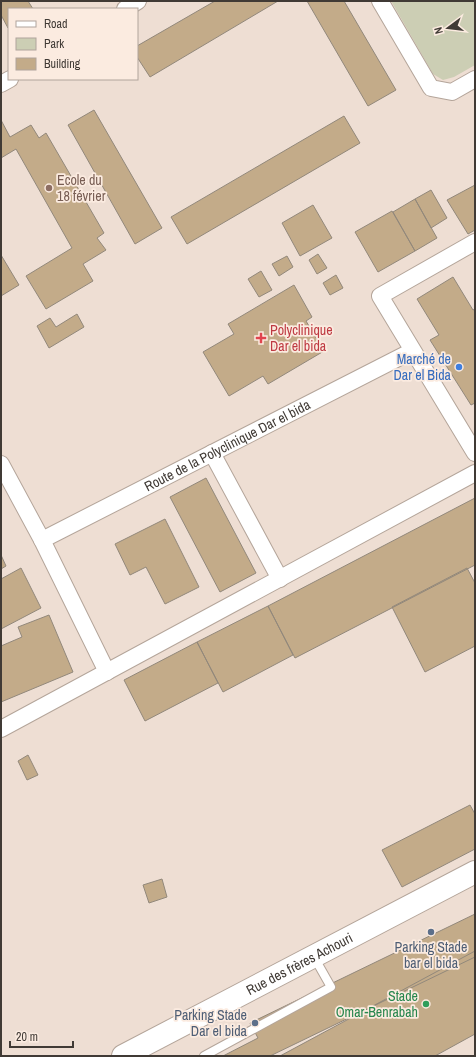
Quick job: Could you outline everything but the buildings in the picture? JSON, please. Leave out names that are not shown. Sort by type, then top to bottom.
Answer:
[{"type":"street","points":[[127,8],[138,1]]},
{"type":"street","points":[[380,1],[431,88],[452,92],[475,79]]},
{"type":"street","points":[[473,248],[380,296],[475,453]]},
{"type":"street","name":"Route de la Polyclinique Dar el bida","points":[[42,540],[412,351]]},
{"type":"street","points":[[212,453],[280,578]]},
{"type":"street","points":[[1,464],[42,540],[106,672]]},
{"type":"street","points":[[1,729],[475,473]]},
{"type":"street","name":"Rue des frères Achouri","points":[[123,1056],[145,1049],[314,956],[475,872]]},
{"type":"lane","points":[[204,1056],[331,987],[314,956]]},
{"type":"green space","points":[[391,1],[475,1],[475,65],[454,77],[443,80],[433,74]]},
{"type":"place","name":"Ecole du 18 février","points":[[49,188]]},
{"type":"place","name":"Polyclinique Dar el bida","points":[[261,338]]},
{"type":"place","name":"Marché de Dar el Bida","points":[[459,367]]},
{"type":"place","name":"Parking Stade bar el bida","points":[[431,932]]},
{"type":"place","name":"Stade Omar-Benrabah","points":[[426,1004]]},
{"type":"place","name":"Parking Stade Dar el bida","points":[[255,1023]]}]
